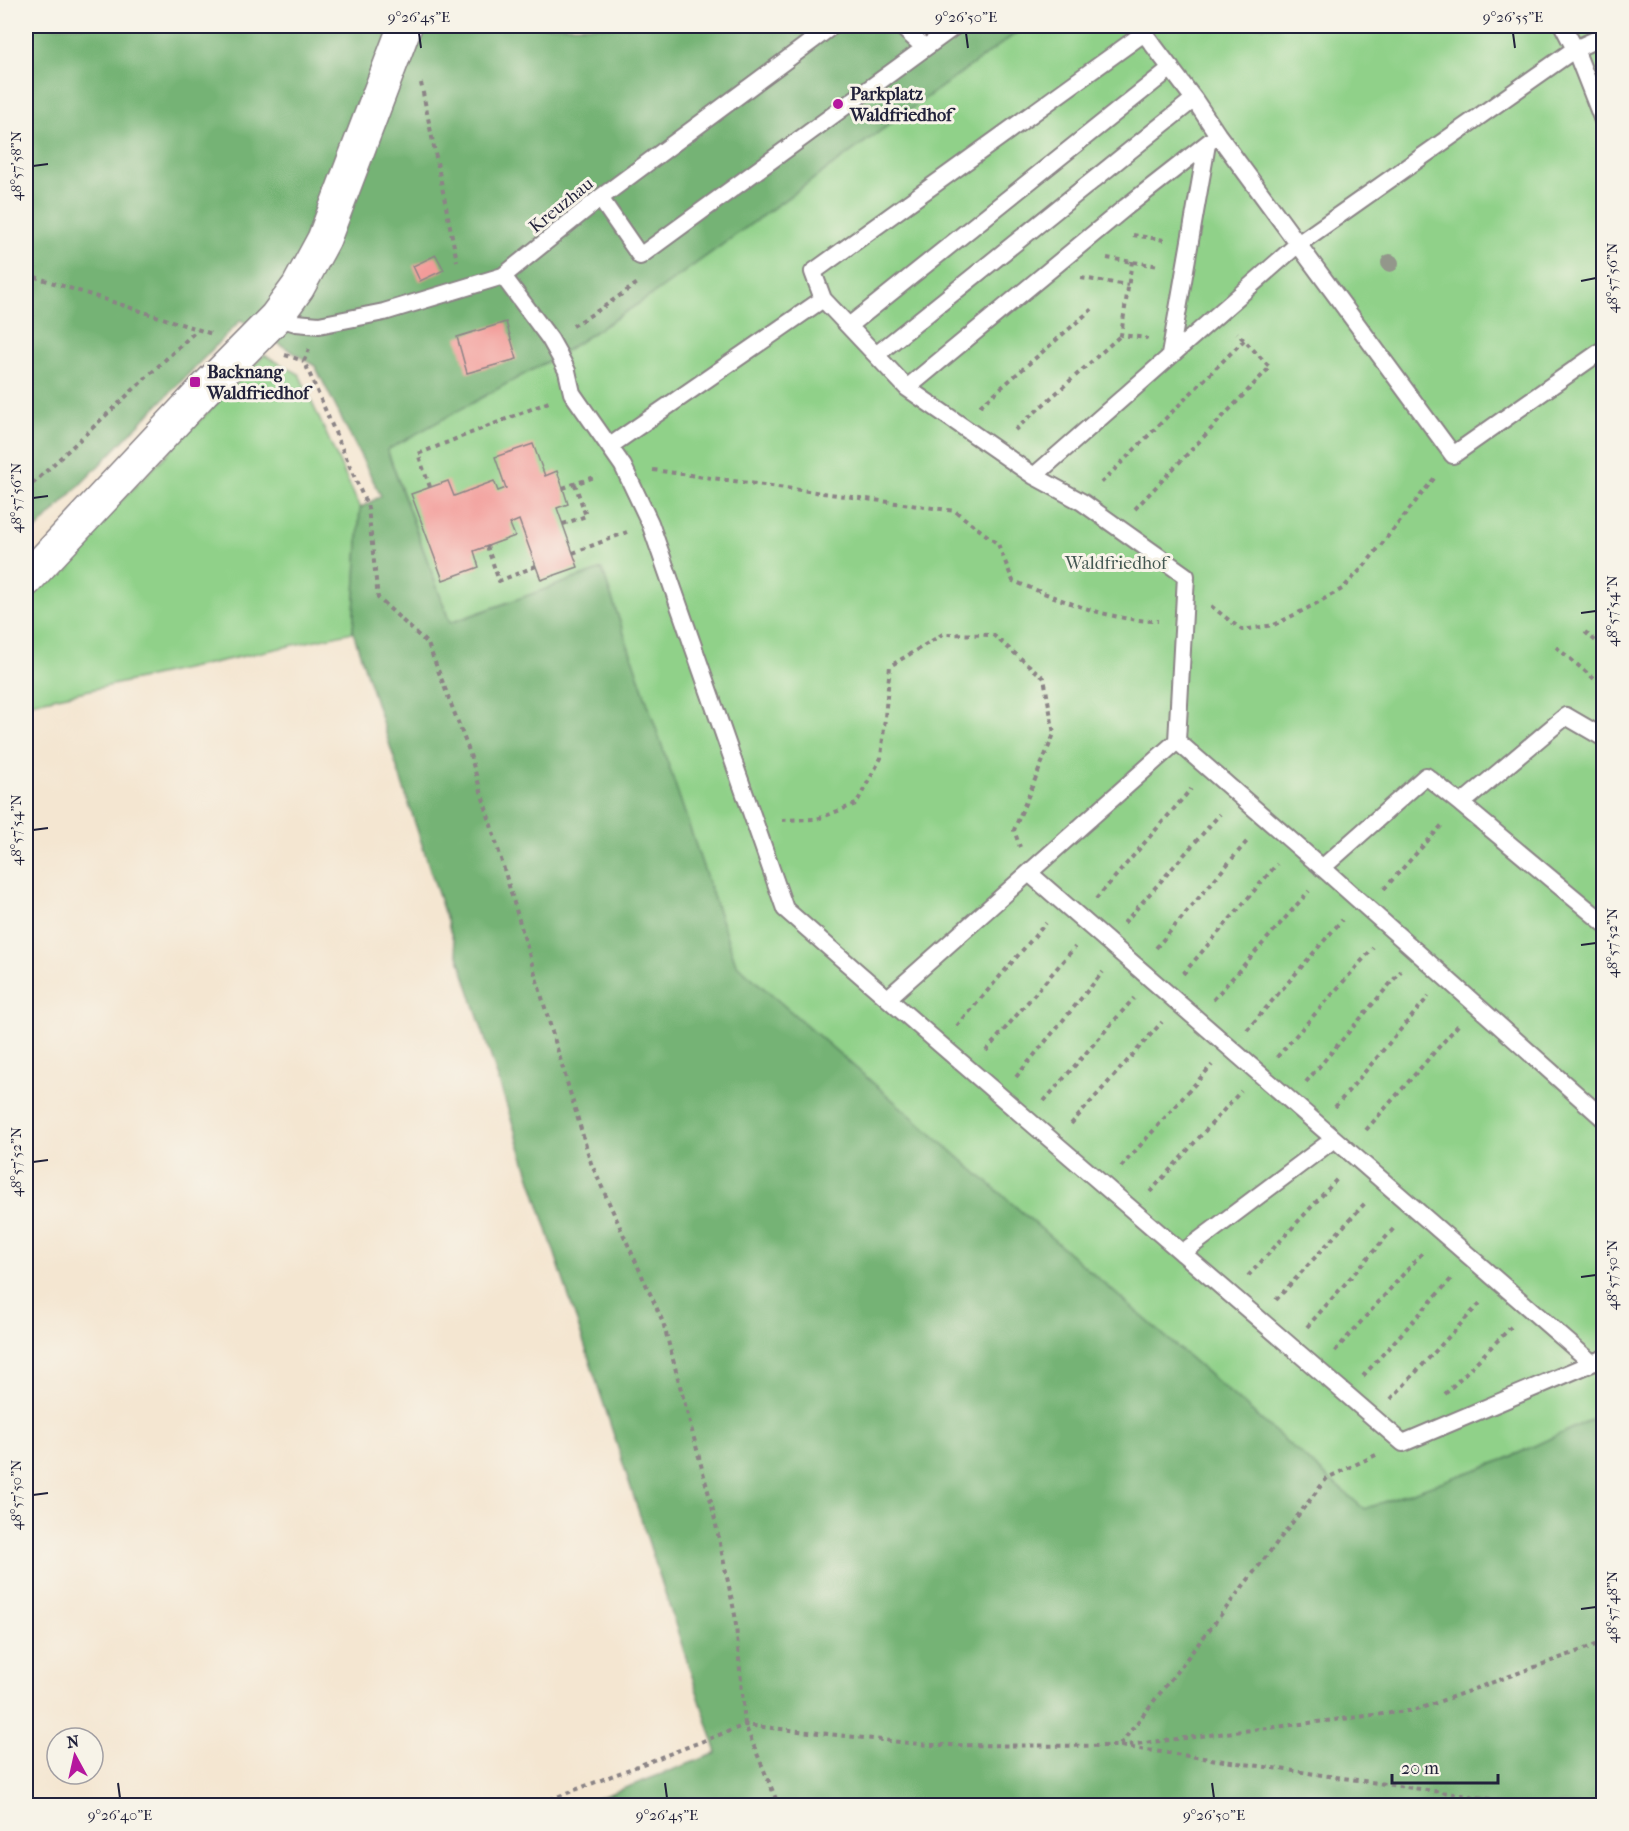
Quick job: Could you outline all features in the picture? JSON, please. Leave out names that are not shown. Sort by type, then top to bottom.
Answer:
[{"type":"street","points":[[26,580],[276,317],[298,287],[324,239],[405,26]]},
{"type":"lane","name":"Kreuzhau","points":[[276,317],[319,326],[384,312],[503,276],[604,205],[832,26]]},
{"type":"lane","points":[[901,26],[924,47]]},
{"type":"lane","points":[[604,205],[640,256],[668,228],[955,26]]},
{"type":"lane","points":[[1563,26],[1575,49],[1604,123]]},
{"type":"lane","points":[[888,998],[1177,741],[1186,576],[1082,502],[1034,476],[907,388],[823,299],[813,272],[1145,29],[1194,99],[1213,140],[1298,244],[1453,455],[1604,349]]},
{"type":"lane","points":[[1034,476],[1298,244],[1575,49],[1604,36]]},
{"type":"lane","points":[[849,326],[1171,68]]},
{"type":"lane","points":[[876,355],[1194,99]]},
{"type":"lane","points":[[907,388],[1126,207],[1213,140]]},
{"type":"lane","points":[[1170,355],[1189,244],[1213,140]]},
{"type":"lane","points":[[503,276],[550,339],[567,371],[572,393],[623,466],[650,523],[785,909],[1403,1443],[1598,1360],[1529,1308],[1029,873]]},
{"type":"lane","points":[[609,446],[823,299]]},
{"type":"lane","points":[[1461,804],[1566,716],[1603,737]]},
{"type":"lane","points":[[1177,741],[1604,1119]]},
{"type":"lane","points":[[1324,869],[1426,776],[1604,923]]},
{"type":"lane","points":[[1182,1253],[1334,1139]]},
{"type":"path","points":[[420,79],[463,289]]},
{"type":"path","points":[[1100,230],[1189,244]]},
{"type":"path","points":[[1071,253],[1185,270]]},
{"type":"path","points":[[550,339],[602,308],[652,273],[640,256]]},
{"type":"path","points":[[994,449],[1121,335],[1132,261]]},
{"type":"path","points":[[1155,276],[1156,265]]},
{"type":"path","points":[[26,274],[197,330],[304,361]]},
{"type":"path","points":[[1077,278],[1128,285]]},
{"type":"path","points":[[959,424],[1092,309]]},
{"type":"path","points":[[1118,527],[1270,367],[1218,313]]},
{"type":"path","points":[[319,326],[304,361],[368,508],[378,598],[428,644],[469,751],[591,1163],[663,1322],[712,1506],[735,1615],[745,1725],[779,1806]]},
{"type":"path","points":[[1121,335],[1146,338],[1148,328]]},
{"type":"path","points":[[26,490],[197,330]]},
{"type":"path","points":[[1082,502],[1244,340]]},
{"type":"path","points":[[430,488],[418,454],[572,393]]},
{"type":"path","points":[[1186,576],[1214,610],[1242,630],[1274,625],[1342,589],[1365,565],[1453,455]]},
{"type":"path","points":[[563,489],[623,466],[955,511],[998,544],[1013,581],[1090,610],[1138,621],[1162,621],[1185,616]]},
{"type":"path","points":[[563,524],[586,516],[575,484]]},
{"type":"path","points":[[573,553],[650,523]]},
{"type":"path","points":[[487,546],[499,581],[536,566]]},
{"type":"path","points":[[1585,632],[1604,648]]},
{"type":"path","points":[[754,820],[817,819],[856,804],[881,758],[890,666],[943,634],[993,635],[1044,678],[1054,734],[1014,830],[1029,873]]},
{"type":"path","points":[[1556,647],[1604,687]]},
{"type":"path","points":[[970,1070],[1208,769]]},
{"type":"path","points":[[1000,1096],[1114,947],[1238,794]]},
{"type":"path","points":[[1104,1186],[1363,904],[1461,804]]},
{"type":"path","points":[[1027,1119],[1266,819]]},
{"type":"path","points":[[1054,1142],[1173,998],[1295,844]]},
{"type":"path","points":[[1197,1019],[1324,869]]},
{"type":"path","points":[[940,1045],[1063,903]]},
{"type":"path","points":[[1133,1210],[1390,928]]},
{"type":"path","points":[[1290,1100],[1418,952]]},
{"type":"path","points":[[1319,1126],[1445,977]]},
{"type":"path","points":[[1231,1294],[1476,1005]]},
{"type":"path","points":[[1259,1319],[1384,1182]]},
{"type":"path","points":[[1291,1346],[1413,1207]]},
{"type":"path","points":[[1318,1370],[1441,1232]]},
{"type":"path","points":[[1347,1394],[1470,1257]]},
{"type":"path","points":[[1374,1417],[1499,1282]]},
{"type":"path","points":[[1440,1399],[1529,1308]]},
{"type":"path","points":[[1119,1746],[1327,1478],[1403,1443]]},
{"type":"path","points":[[533,1806],[745,1725],[928,1745],[1119,1746],[1416,1710],[1604,1642]]},
{"type":"path","points":[[1119,1746],[1490,1799],[1494,1806]]},
{"type":"green space","points":[[26,26],[1026,26],[655,293],[559,355],[387,450],[450,623],[602,569],[736,964],[1364,1509],[1506,1459],[1603,1414],[1603,1805],[580,1805],[717,1753],[353,632],[360,508],[381,496],[315,366],[241,320],[26,540]]},
{"type":"green space","name":"Waldfriedhof","points":[[1026,26],[1603,26],[1603,1414],[1506,1459],[1365,1510],[735,964],[602,569],[450,623],[387,449],[559,355],[655,293]]},
{"type":"green space","points":[[264,355],[299,374],[360,508],[353,632],[26,704],[26,598]]},
{"type":"building","points":[[436,255],[444,270],[420,281],[413,266]]},
{"type":"building","points":[[506,322],[517,359],[467,373],[457,337]]},
{"type":"building","points":[[533,444],[545,476],[557,471],[568,504],[557,508],[578,567],[541,580],[519,520],[510,524],[515,536],[474,551],[479,567],[443,580],[411,494],[448,481],[454,496],[494,481],[498,491],[506,488],[495,457]]},
{"type":"place","name":"Parkplatz Waldfriedhof","points":[[838,104]]},
{"type":"place","name":"Backnang Waldfriedhof","points":[[195,382]]}]
